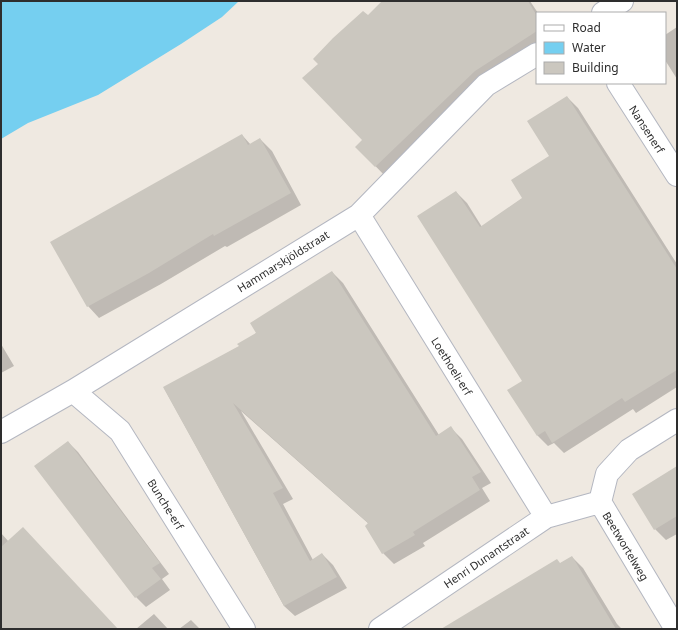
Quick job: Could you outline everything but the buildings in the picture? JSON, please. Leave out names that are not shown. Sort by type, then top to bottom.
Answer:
[{"type":"street","points":[[605,12],[622,1]]},
{"type":"street","name":"Hammarskjöldstraat","points":[[1,432],[73,391],[359,215],[486,85],[536,55]]},
{"type":"street","name":"Nansenerf","points":[[619,84],[677,175]]},
{"type":"street","name":"Loethoeli-erf","points":[[359,215],[546,517]]},
{"type":"street","name":"Bunche-erf","points":[[73,391],[120,431],[244,629]]},
{"type":"street","name":"Beetwortelweg","points":[[676,629],[600,502],[607,474],[629,450],[677,420]]},
{"type":"street","name":"Henri Dunantstraat","points":[[380,629],[546,517],[600,502]]},
{"type":"water","points":[[1,1],[239,1],[222,17],[98,95],[28,123],[1,139]]}]
